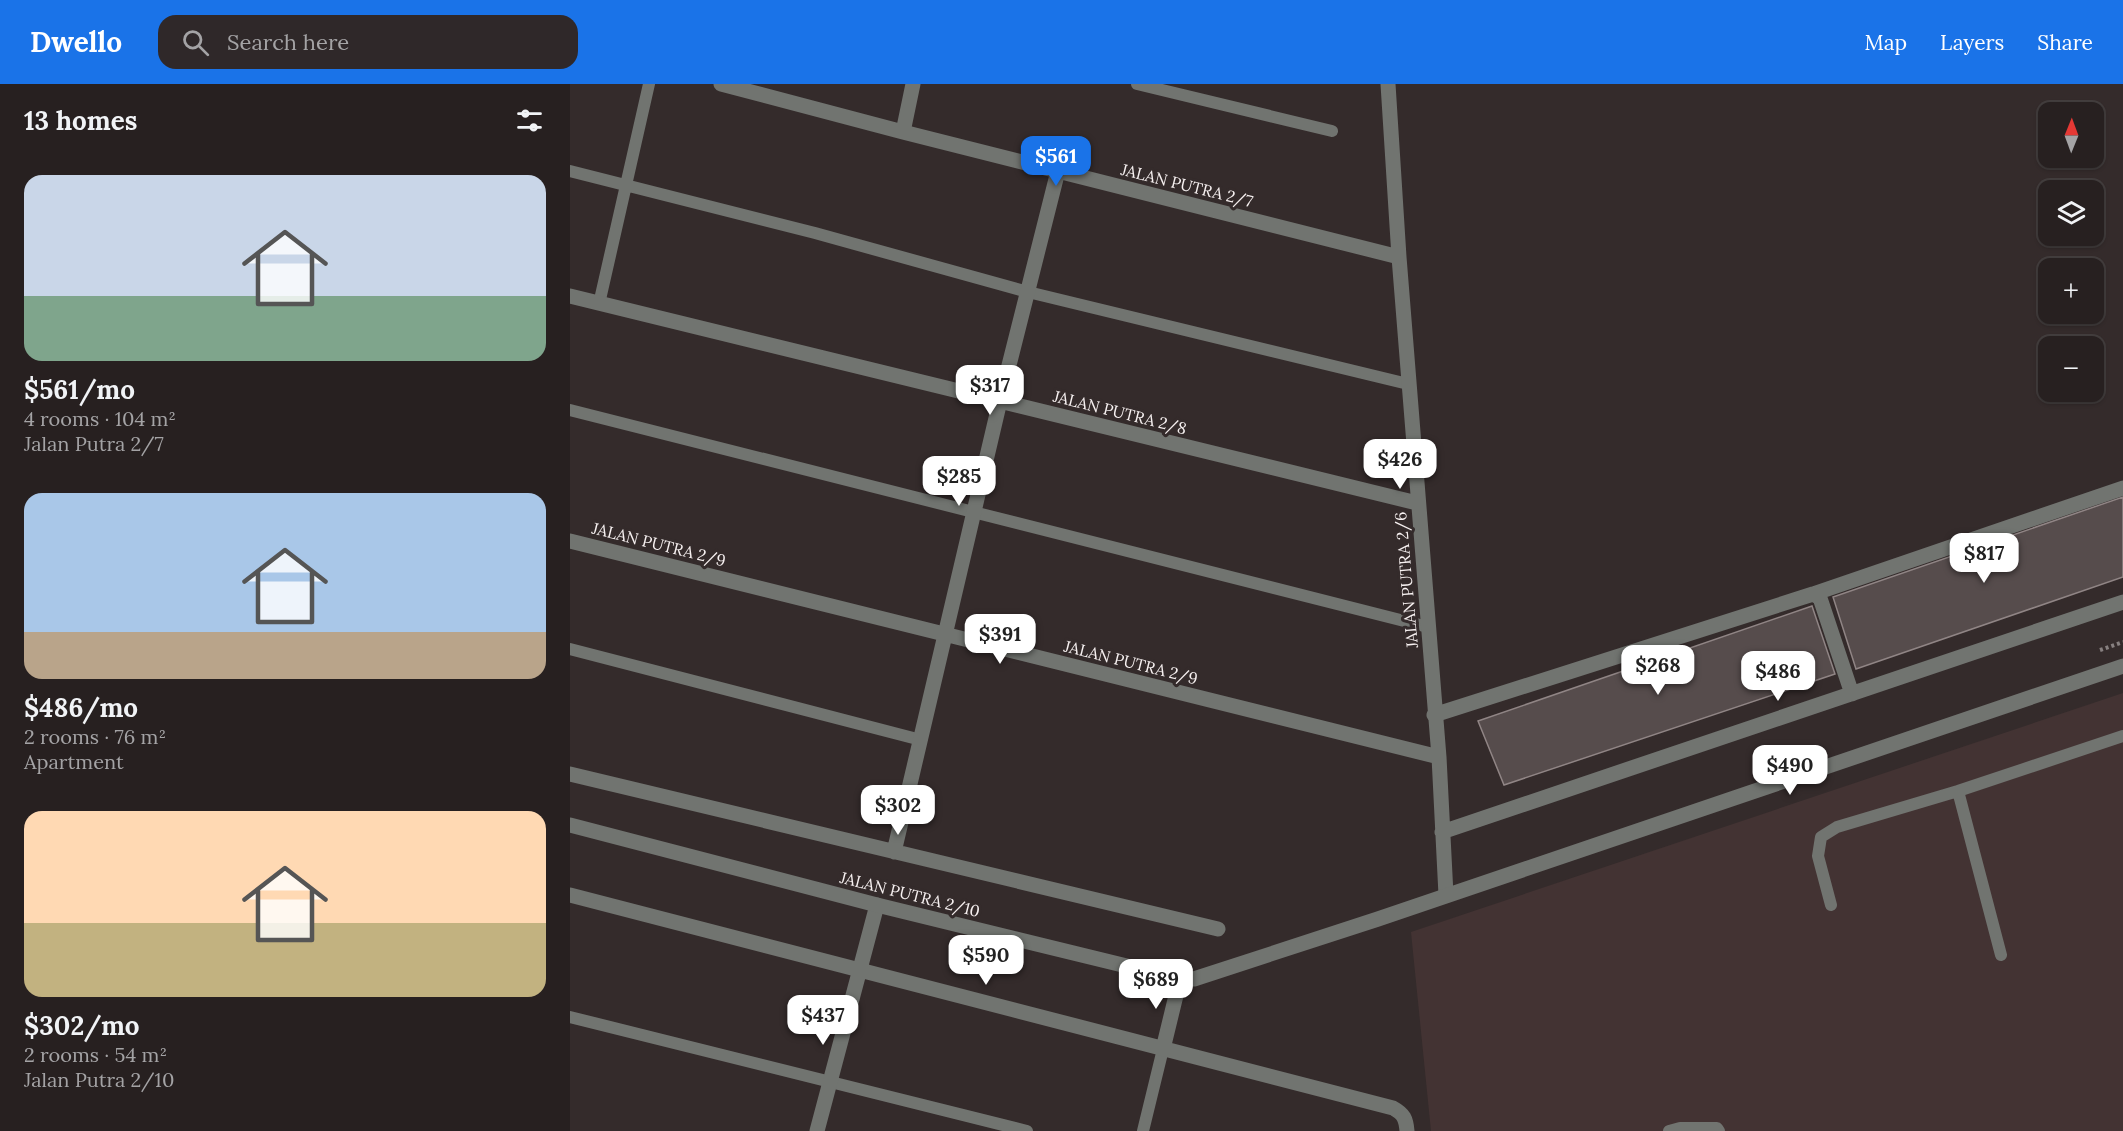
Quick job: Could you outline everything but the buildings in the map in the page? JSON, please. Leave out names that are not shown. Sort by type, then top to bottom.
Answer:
[{"type":"street","name":"JALAN PUTRA 2/7","points":[[722,84],[1399,257]]},
{"type":"street","points":[[903,132],[913,84]]},
{"type":"street","name":"JALAN PUTRA 2/6","points":[[1388,84],[1408,384],[1438,757],[1446,894]]},
{"type":"street","points":[[894,852],[1000,401],[1059,171]]},
{"type":"street","name":"JALAN PUTRA 2/8","points":[[570,296],[1418,503]]},
{"type":"street","points":[[1434,715],[1813,594],[2123,488]]},
{"type":"street","name":"JALAN PUTRA 2/9","points":[[570,541],[1438,757]]},
{"type":"street","points":[[1813,594],[1820,597],[1852,694]]},
{"type":"street","points":[[1442,832],[2123,602]]},
{"type":"street","name":"JALAN PUTRA 2/10","points":[[570,825],[877,905],[1180,979],[1208,976],[2123,666]]},
{"type":"street","points":[[570,774],[1218,929]]},
{"type":"street","points":[[570,895],[1393,1108],[1401,1112],[1406,1120],[1407,1131]]},
{"type":"street","points":[[817,1131],[877,905]]},
{"type":"street","points":[[1163,1048],[1180,979]]},
{"type":"lane","points":[[599,304],[649,84]]},
{"type":"lane","points":[[1137,84],[1332,131]]},
{"type":"lane","points":[[570,171],[625,183],[1028,292],[1408,384]]},
{"type":"lane","points":[[570,410],[1428,627]]},
{"type":"lane","points":[[570,649],[921,740]]},
{"type":"lane","points":[[1831,905],[1818,856],[1821,837],[1837,826],[1958,791],[2123,736]]},
{"type":"lane","points":[[1958,791],[2001,954]]},
{"type":"lane","points":[[570,1017],[1027,1131]]},
{"type":"lane","points":[[1143,1131],[1163,1048]]},
{"type":"lane","points":[[1669,1131],[1680,1128],[1716,1128],[1719,1131]]},
{"type":"path","points":[[2089,654],[2123,642]]},
{"type":"shaded area","points":[[2123,693],[2123,1131],[1431,1131],[1411,932]]}]
